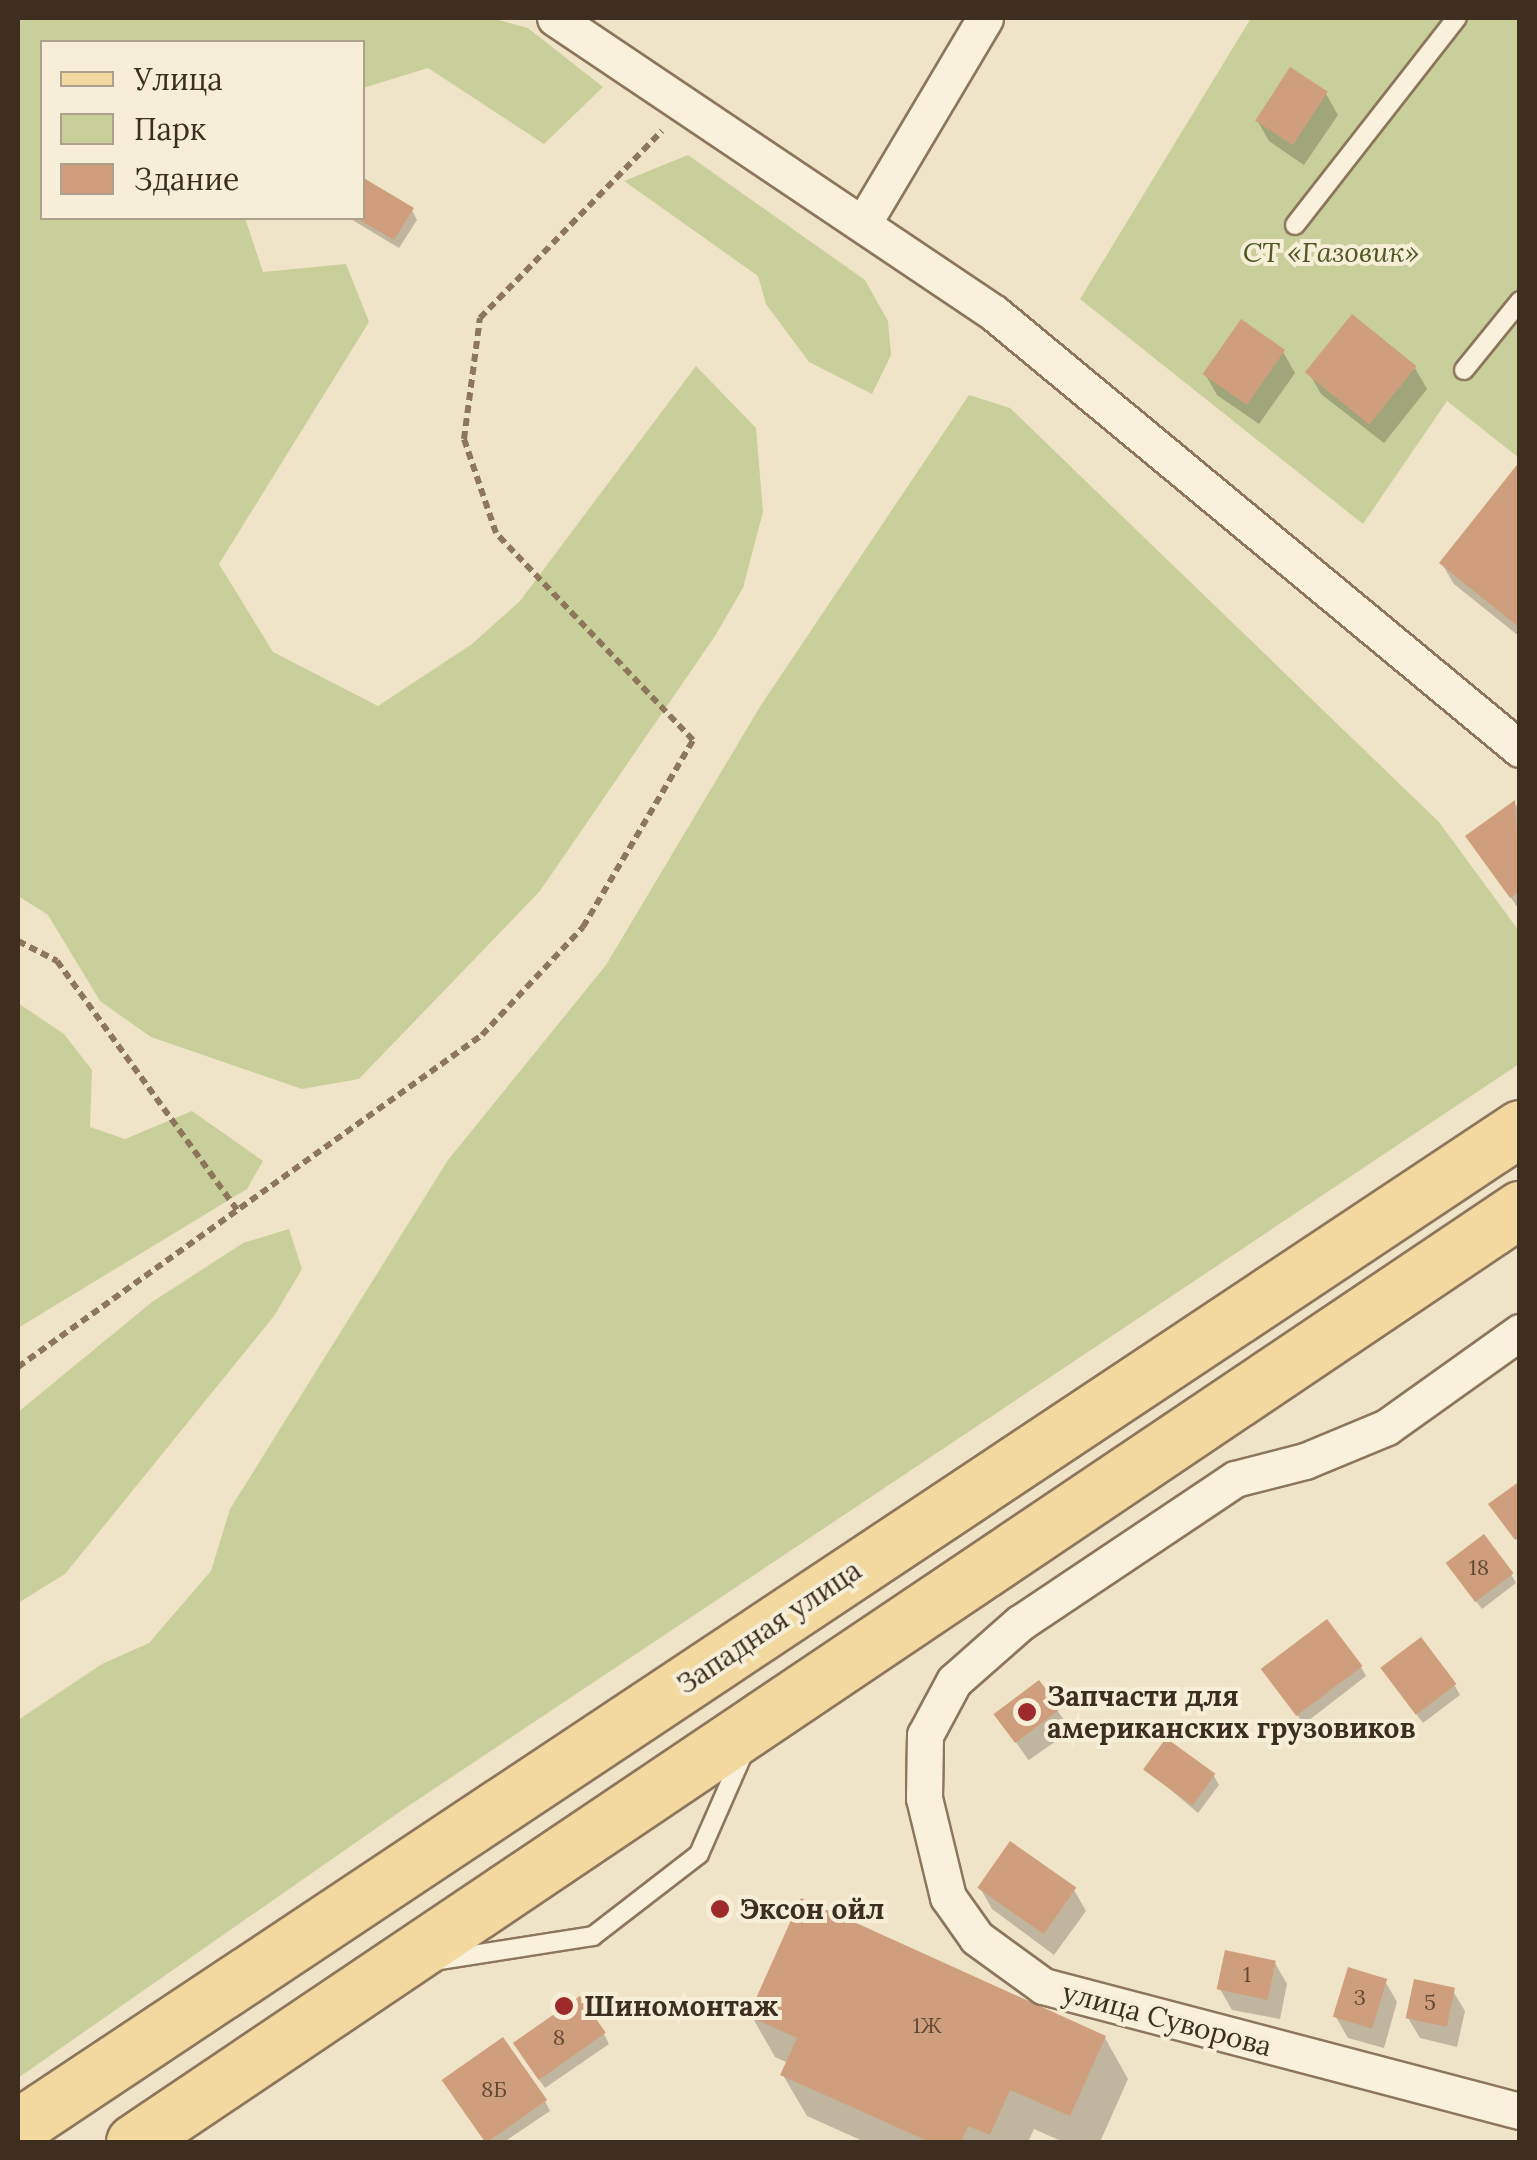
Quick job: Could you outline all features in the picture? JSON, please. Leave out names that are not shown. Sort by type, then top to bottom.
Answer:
[{"type":"main road","name":"Западная улица","points":[[18,2127],[1520,1128]]},
{"type":"main road","points":[[134,2142],[753,1731],[1520,1209]]},
{"type":"street","points":[[555,18],[864,222],[994,314],[1520,750]]},
{"type":"street","points":[[864,222],[985,18]]},
{"type":"street","name":"улица Суворова","points":[[1520,1332],[1387,1427],[1305,1461],[1235,1479],[1021,1622],[954,1680],[925,1735],[924,1798],[948,1896],[977,1938],[1043,1986],[1520,2112]]},
{"type":"lane","points":[[1295,224],[1457,18]]},
{"type":"lane","points":[[1464,370],[1520,301]]},
{"type":"lane","points":[[399,1966],[593,1936],[699,1854],[753,1731]]},
{"type":"path","points":[[18,1368],[482,1035],[583,927],[693,740],[496,533],[464,439],[480,318],[687,104]]},
{"type":"path","points":[[18,941],[57,960],[237,1210]]},
{"type":"green space","points":[[18,18],[492,18],[528,28],[603,87],[544,144],[428,68],[365,87],[365,40],[40,40],[40,220],[246,220],[263,272],[346,264],[369,322],[219,564],[273,652],[378,706],[472,644],[520,601],[696,366],[756,428],[763,512],[743,588],[715,636],[540,891],[359,1079],[302,1089],[151,1037],[100,1001],[48,915],[18,896]]},
{"type":"green space","name":"СТ «Газовик»","points":[[1251,18],[1519,18],[1519,458],[1447,401],[1363,524],[1080,299]]},
{"type":"green space","points":[[688,155],[865,280],[888,321],[891,355],[872,394],[809,362],[766,304],[758,276],[624,181]]},
{"type":"green space","points":[[969,395],[1010,408],[1439,822],[1519,931],[1519,1064],[401,1811],[18,2078],[18,1720],[102,1664],[149,1643],[211,1571],[230,1509],[448,1160],[606,965],[761,705]]},
{"type":"green space","points":[[18,1003],[64,1034],[92,1070],[90,1127],[125,1139],[192,1111],[263,1161],[247,1189],[18,1328]]},
{"type":"green space","points":[[289,1229],[302,1269],[274,1316],[65,1574],[18,1603],[18,1412],[152,1302],[243,1243]]},
{"type":"building","points":[[1290,67],[1328,92],[1293,145],[1255,121]]},
{"type":"building","points":[[365,179],[414,208],[394,240],[359,220],[365,220]]},
{"type":"building","points":[[1352,314],[1417,366],[1369,425],[1305,372]]},
{"type":"building","points":[[1241,319],[1285,350],[1247,405],[1203,374]]},
{"type":"building","points":[[1520,461],[1520,628],[1439,563]]},
{"type":"building","points":[[1515,800],[1520,891],[1510,898],[1465,836]]},
{"type":"building","points":[[1520,1481],[1520,1537],[1515,1540],[1488,1504]]},
{"type":"building","points":[[1484,1534],[1513,1573],[1475,1602],[1446,1563]]},
{"type":"building","points":[[1327,1619],[1363,1666],[1296,1716],[1261,1669]]},
{"type":"building","points":[[1421,1637],[1457,1684],[1416,1715],[1380,1668]]},
{"type":"building","name":"Запчасти для американских грузовиков","points":[[1039,1680],[1061,1709],[1015,1743],[993,1714]]},
{"type":"building","points":[[1166,1738],[1215,1774],[1192,1805],[1143,1770]]},
{"type":"building","points":[[1010,1841],[1076,1887],[1044,1934],[977,1888]]},
{"type":"building","points":[[801,1898],[1106,2036],[1070,2116],[1010,2090],[990,2135],[968,2126],[961,2142],[930,2142],[780,2075],[797,2038],[748,2016]]},
{"type":"building","points":[[1225,1950],[1276,1961],[1268,2000],[1217,1989]]},
{"type":"building","points":[[1348,1967],[1387,1979],[1372,2029],[1333,2017]]},
{"type":"building","points":[[1414,1979],[1455,1988],[1447,2027],[1406,2018]]},
{"type":"building","points":[[580,1996],[606,2033],[539,2080],[513,2043]]},
{"type":"building","points":[[503,2037],[547,2100],[485,2142],[442,2080]]},
{"type":"place","name":"Запчасти для американских грузовиков","points":[[1027,1712]]},
{"type":"place","name":"Эксон ойл","points":[[720,1909]]},
{"type":"place","name":"Шиномонтаж","points":[[564,2006]]}]
